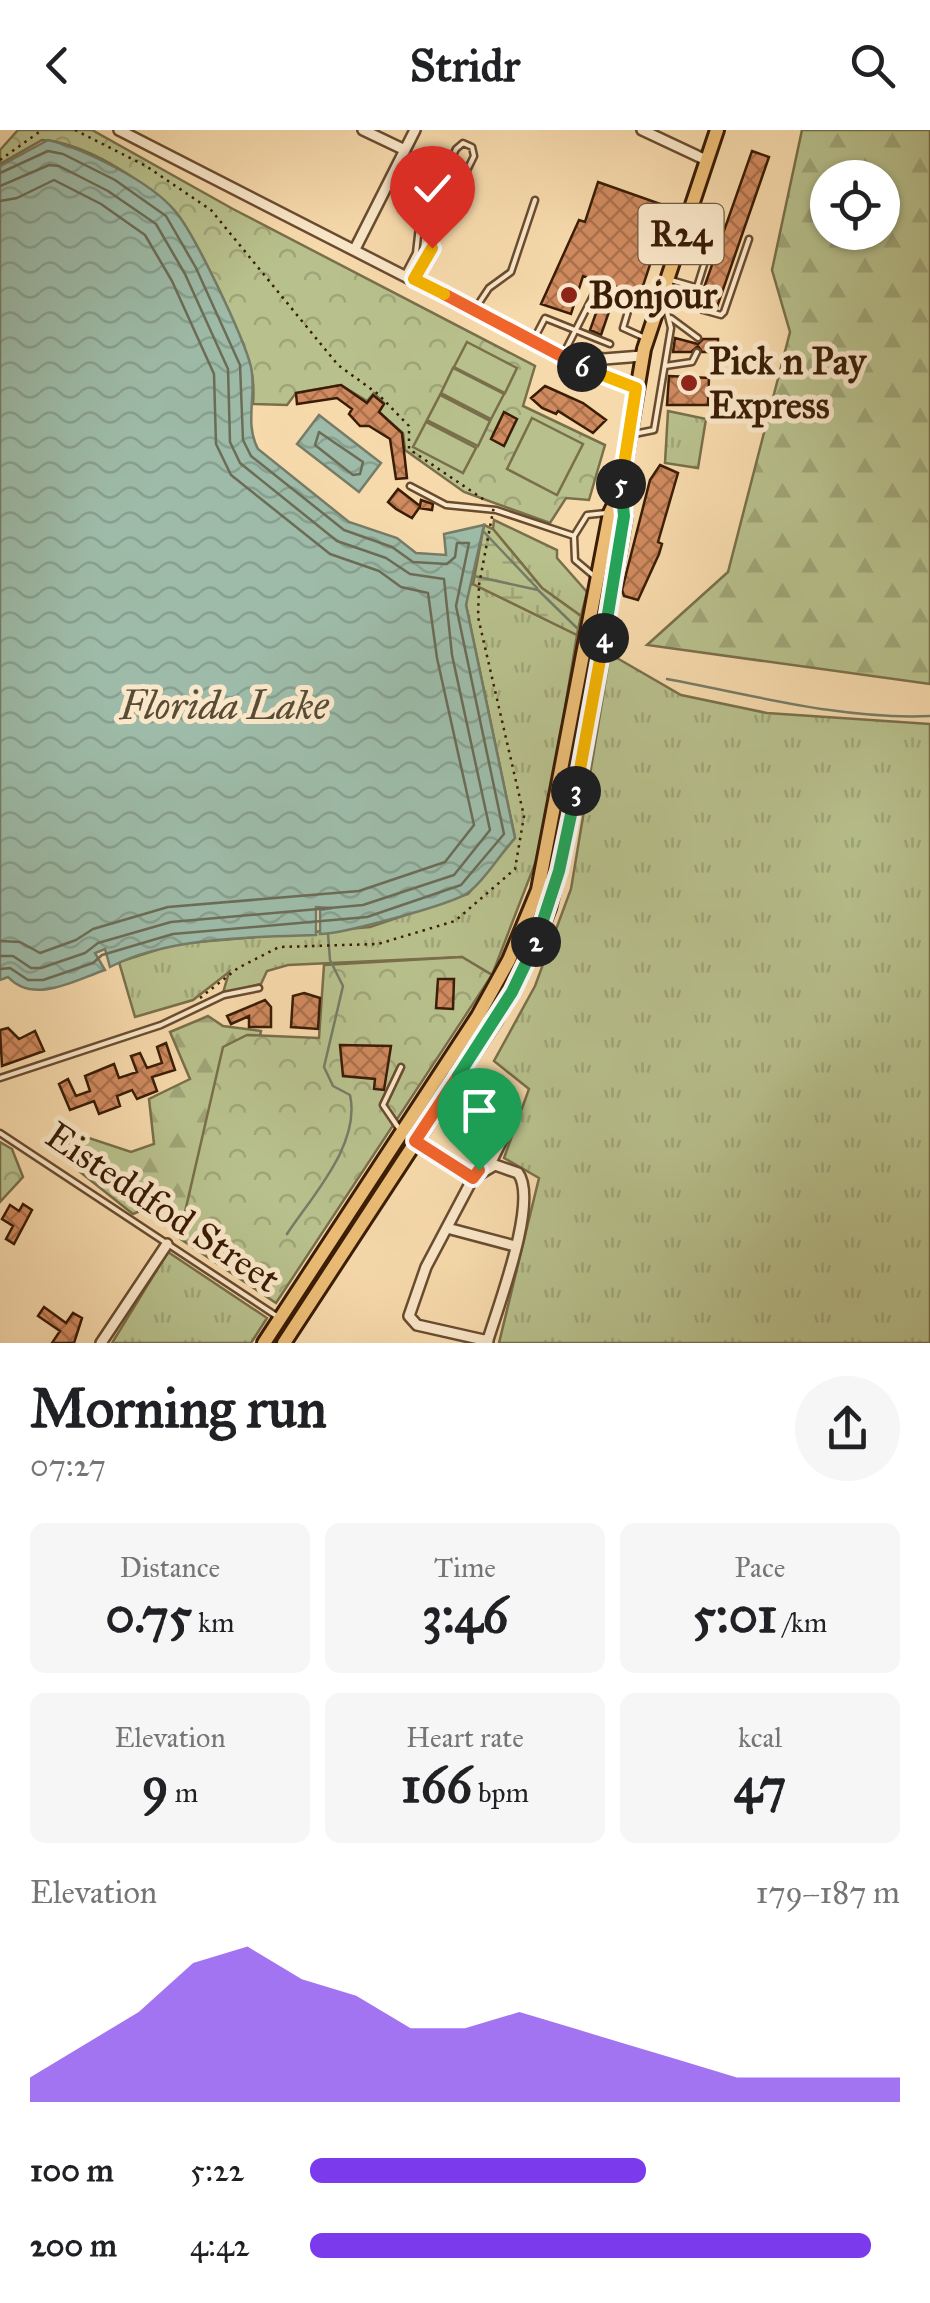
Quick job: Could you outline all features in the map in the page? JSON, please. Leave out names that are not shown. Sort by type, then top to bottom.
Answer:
[{"type":"main road","name":"R24","points":[[264,1343],[494,988],[538,890],[610,513],[620,492],[642,356],[717,130]]},
{"type":"main road","name":"R24","points":[[284,1343],[504,1006],[549,908],[570,822],[624,516],[620,492]]},
{"type":"street","points":[[119,130],[563,353],[588,370],[636,388]]},
{"type":"street","points":[[362,130],[405,150]]},
{"type":"street","points":[[356,249],[415,130]]},
{"type":"street","points":[[642,130],[706,160]]},
{"type":"street","points":[[563,353],[610,360],[642,356]]},
{"type":"street","points":[[489,1166],[514,1170],[525,1183],[515,1246],[488,1342],[413,1324],[409,1313],[473,1178],[489,1166],[514,1116]]},
{"type":"street","points":[[402,1130],[473,1178]]},
{"type":"street","points":[[447,1228],[515,1246]]},
{"type":"street","points":[[101,1343],[168,1244]]},
{"type":"street","points":[[428,1343],[432,1328]]},
{"type":"lane","points":[[462,143],[472,147],[474,156],[410,276],[418,227],[456,149],[462,143]]},
{"type":"lane","points":[[475,310],[488,288],[510,272],[535,200]]},
{"type":"lane","points":[[716,226],[696,288],[696,306],[722,314],[748,239]]},
{"type":"lane","points":[[666,278],[696,288]]},
{"type":"lane","points":[[563,353],[601,286],[632,298],[658,301],[671,318],[698,338]]},
{"type":"lane","points":[[632,298],[622,328],[647,338]]},
{"type":"lane","points":[[534,339],[545,318],[610,344]]},
{"type":"lane","points":[[630,433],[654,430],[671,318]]},
{"type":"lane","points":[[666,366],[692,362],[697,352]]},
{"type":"lane","points":[[410,486],[446,505],[496,510],[574,536]]},
{"type":"lane","points":[[599,577],[578,565],[573,554],[574,536],[587,515],[624,516]]},
{"type":"lane","name":"Eisteddfod Street","points":[[0,1078],[160,1025],[224,995],[259,988]]},
{"type":"lane","points":[[401,1067],[383,1105],[389,1120],[402,1130]]},
{"type":"lane","name":"Eisteddfod Street","points":[[0,1133],[296,1326]]},
{"type":"path","points":[[0,160],[41,130]]},
{"type":"path","points":[[75,130],[146,166],[211,210],[338,365],[378,394],[408,426],[409,450],[494,506],[478,585],[478,617],[524,816],[515,869],[455,922],[378,944],[278,947],[238,968],[192,1004]]},
{"type":"green space","points":[[18,130],[92,130],[233,209],[535,366],[523,406],[605,445],[589,500],[566,498],[550,523],[464,492],[405,450],[403,433],[379,412],[384,403],[374,393],[367,401],[341,385],[296,393],[287,405],[253,404],[251,371],[237,331],[203,258],[171,207],[111,164],[59,143],[42,140],[0,164],[0,150]]},
{"type":"green space","points":[[802,130],[930,130],[930,684],[647,645],[728,572],[790,332],[772,270]]},
{"type":"green space","points":[[467,342],[517,368],[505,393],[454,367]]},
{"type":"green space","points":[[453,368],[504,394],[491,419],[441,393]]},
{"type":"green space","points":[[440,395],[490,421],[478,446],[427,420]]},
{"type":"green space","points":[[668,411],[706,419],[698,468],[665,463]]},
{"type":"green space","points":[[532,418],[583,444],[557,495],[507,469]]},
{"type":"green space","points":[[426,422],[476,448],[463,473],[413,447]]},
{"type":"green space","points":[[494,520],[557,550],[557,558],[587,592],[581,616],[542,588],[493,529]]},
{"type":"green space","points":[[484,525],[493,529],[542,588],[581,616],[577,635],[473,584]]},
{"type":"green space","points":[[473,584],[577,635],[543,843],[492,975],[462,957],[288,965],[267,971],[261,984],[223,993],[229,972],[193,1000],[135,1017],[119,962],[175,944],[370,927],[468,894],[515,838],[466,605],[467,586]]},
{"type":"green space","points":[[610,654],[681,695],[767,713],[930,724],[930,1343],[499,1343],[539,1178],[504,1158],[529,1089],[494,1061],[535,986],[571,889]]},
{"type":"green space","points":[[462,957],[492,975],[276,1303],[179,1238],[223,1047],[247,1035],[319,1038],[324,965]]},
{"type":"green space","points":[[208,1016],[223,1026],[261,1031],[213,1251],[176,1221],[165,1200],[133,1214],[80,1172],[63,1143],[68,1131],[131,1152],[154,1144],[149,1099],[190,1079],[170,1032]]},
{"type":"green space","points":[[0,1142],[12,1149],[23,1177],[0,1202]]},
{"type":"green space","points":[[168,1252],[267,1318],[251,1343],[112,1343]]},
{"type":"water","name":"Florida Lake","points":[[48,140],[97,158],[150,188],[183,222],[247,353],[252,377],[252,429],[258,449],[349,522],[397,538],[416,553],[446,555],[444,534],[484,525],[466,605],[515,838],[469,892],[421,911],[332,933],[320,934],[320,910],[332,908],[316,907],[316,935],[184,944],[110,967],[105,949],[95,953],[105,970],[55,988],[30,989],[8,977],[0,980],[0,166]]},
{"type":"water","points":[[319,415],[381,463],[359,492],[297,444]]},
{"type":"building","points":[[752,151],[769,157],[717,307],[700,299]]},
{"type":"building","points":[[598,182],[669,207],[640,295],[583,276],[571,314],[541,304],[579,220],[585,222]]},
{"type":"building","points":[[603,293],[614,297],[601,335],[590,330]]},
{"type":"building","points":[[675,338],[698,344],[703,339],[718,339],[718,352],[702,352],[698,346],[691,352],[673,352]]},
{"type":"building","points":[[669,376],[709,378],[708,405],[667,405]]},
{"type":"building","points":[[341,385],[367,403],[373,395],[384,404],[379,412],[402,433],[407,478],[396,479],[390,439],[369,426],[360,426],[349,414],[352,409],[337,398],[297,404],[296,393]]},
{"type":"building","points":[[545,386],[583,403],[606,420],[593,433],[558,411],[556,414],[542,408],[531,398]]},
{"type":"building","points":[[504,412],[517,419],[504,446],[491,439]]},
{"type":"building","points":[[660,465],[678,473],[658,542],[662,544],[659,554],[638,600],[624,596],[622,590],[650,480]]},
{"type":"building","points":[[398,489],[420,506],[421,500],[433,504],[432,510],[419,508],[412,518],[396,509],[388,502]]},
{"type":"building","points":[[438,979],[454,979],[453,1009],[436,1008]]},
{"type":"building","points":[[304,993],[320,998],[318,1029],[291,1027],[293,996]]},
{"type":"building","points":[[265,1000],[271,1007],[271,1027],[249,1027],[249,1016],[231,1024],[227,1016]]},
{"type":"building","points":[[8,1028],[19,1039],[35,1031],[44,1051],[2,1066],[0,1030]]},
{"type":"building","points":[[166,1043],[175,1070],[152,1077],[157,1091],[137,1099],[132,1090],[117,1096],[120,1106],[99,1114],[94,1101],[70,1110],[59,1084],[68,1079],[76,1096],[90,1091],[85,1076],[114,1064],[119,1078],[137,1072],[131,1056],[140,1053],[147,1068],[162,1063],[157,1047]]},
{"type":"building","points":[[340,1045],[391,1046],[384,1090],[374,1089],[375,1079],[343,1076]]},
{"type":"building","points":[[23,1204],[32,1210],[14,1244],[6,1239],[13,1226],[2,1219],[10,1205],[19,1211]]},
{"type":"building","points":[[44,1307],[66,1323],[73,1313],[82,1318],[74,1343],[52,1343],[60,1331],[38,1316]]},
{"type":"waterway","points":[[483,531],[537,588]]},
{"type":"waterway","points":[[474,576],[538,590],[578,629]]},
{"type":"waterway","points":[[667,679],[831,710],[930,716]]},
{"type":"waterway","points":[[287,1234],[332,1169],[348,1132],[351,1113],[350,1095],[333,1086],[324,1067],[343,986],[330,960],[328,934]]},
{"type":"place","name":"Bonjour","points":[[569,295]]},
{"type":"place","name":"Pick n Pay Express","points":[[689,383]]},
{"type":"route","points":[[432,248],[414,279],[588,370],[636,388],[620,492],[624,516],[620,547],[570,822],[549,908],[512,992],[415,1141],[473,1178],[479,1170]]}]
